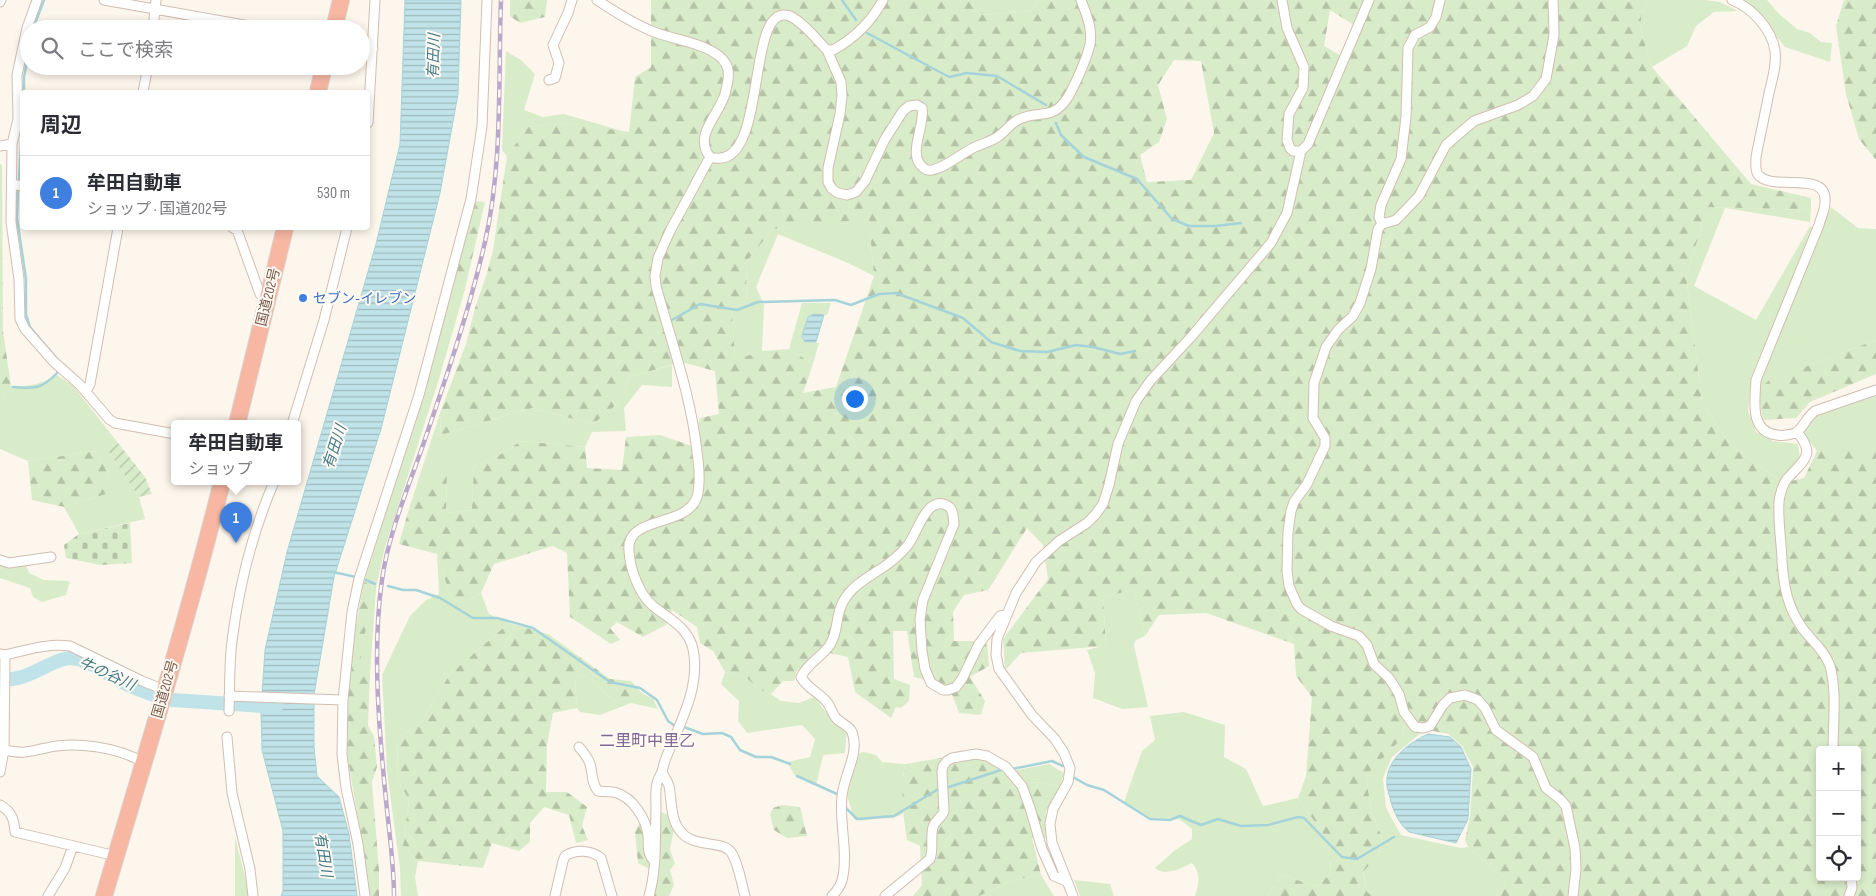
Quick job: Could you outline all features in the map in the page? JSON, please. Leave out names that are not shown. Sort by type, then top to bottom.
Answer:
[{"type":"highway","points":[[336,20],[341,0]]},
{"type":"highway","points":[[318,90],[322,75]]},
{"type":"highway","name":"国道202号","points":[[238,420],[285,230]]},
{"type":"highway","name":"国道202号","points":[[104,896],[165,690],[221,485]]},
{"type":"street","points":[[30,20],[37,0]]},
{"type":"street","points":[[104,0],[155,4],[227,20]]},
{"type":"street","points":[[370,93],[375,0]]},
{"type":"street","points":[[365,896],[342,754],[343,700],[352,612],[359,579],[419,394],[471,200],[482,126],[487,0]]},
{"type":"street","points":[[549,80],[555,78],[559,63],[553,45],[554,39],[568,13],[572,0]]},
{"type":"street","points":[[597,0],[653,32],[713,51],[726,65],[728,79],[724,98],[705,133],[704,144],[710,157],[723,159],[739,148],[751,114],[758,67],[768,26],[772,20],[784,14],[790,16],[827,50],[841,82],[842,96],[828,168],[828,182],[832,189],[847,195],[856,192],[865,181],[885,139],[903,111],[909,106],[917,105],[922,108],[923,116],[915,148],[919,162],[924,169],[931,171],[938,169],[965,151],[997,138],[1016,122],[1028,116],[1050,114],[1058,108],[1068,97],[1090,46],[1090,28],[1081,0]]},
{"type":"street","points":[[827,50],[833,50],[841,46],[866,26],[875,16],[882,0]]},
{"type":"street","points":[[1282,0],[1287,28],[1304,67],[1303,88],[1288,114],[1287,140],[1293,151],[1301,151]]},
{"type":"street","points":[[1073,896],[1052,843],[1050,824],[1054,809],[1068,782],[1070,768],[1064,753],[1055,739],[1032,715],[999,669],[996,655],[996,639],[1016,593],[1036,562],[1059,541],[1087,523],[1095,516],[1103,504],[1123,428],[1136,401],[1151,380],[1192,337],[1271,243],[1287,213],[1301,151],[1308,144],[1368,0]]},
{"type":"street","points":[[1382,224],[1379,217],[1381,205],[1401,159],[1406,117],[1408,48],[1414,35],[1430,27],[1436,17],[1440,0]]},
{"type":"street","points":[[1553,0],[1554,35],[1546,79],[1533,96],[1518,105],[1474,121],[1446,145],[1419,196],[1396,220],[1382,224],[1378,229],[1371,268],[1360,303],[1353,316],[1338,330],[1326,347],[1314,383],[1313,418],[1325,438],[1325,446],[1307,484],[1290,511],[1287,571],[1289,586],[1301,609],[1330,626],[1359,636],[1367,645],[1374,664],[1389,678],[1399,694],[1404,712],[1415,727],[1423,728],[1430,726],[1443,705],[1450,698],[1465,695],[1478,700],[1485,708],[1496,730],[1533,757],[1546,788],[1566,806],[1575,848],[1576,870],[1572,896]]},
{"type":"street","points":[[1732,0],[1742,4],[1757,16],[1773,40],[1776,53],[1755,168],[1762,178],[1770,181],[1813,184],[1820,188],[1824,193],[1825,199],[1818,225],[1756,380],[1754,407],[1756,418],[1759,426],[1767,432],[1777,435],[1796,432],[1807,417],[1815,411],[1876,390]]},
{"type":"street","points":[[154,20],[155,4]]},
{"type":"street","points":[[20,61],[17,75],[18,119],[12,144],[12,184],[10,189],[11,222],[19,279],[20,319],[25,329],[48,356],[86,392],[109,419],[115,423],[171,433]]},
{"type":"street","points":[[143,90],[146,75]]},
{"type":"street","points":[[0,146],[12,144]]},
{"type":"street","points":[[650,896],[654,861],[657,785],[686,710],[692,688],[694,664],[693,648],[687,634],[676,622],[652,605],[643,594],[633,570],[629,551],[630,540],[641,528],[681,514],[691,507],[697,498],[699,469],[694,424],[684,381],[656,286],[655,276],[658,258],[670,231],[710,157]]},
{"type":"street","points":[[12,184],[20,186]]},
{"type":"street","points":[[86,392],[90,384],[118,230]]},
{"type":"street","points":[[237,230],[260,294],[268,298]]},
{"type":"street","points":[[293,420],[324,320],[346,230]]},
{"type":"street","points":[[1796,432],[1804,441],[1806,455],[1801,465],[1786,480],[1779,498],[1784,586],[1787,600],[1802,628],[1824,654],[1830,666],[1833,686],[1833,746]]},
{"type":"street","points":[[229,711],[232,641],[242,582],[255,529],[273,485]]},
{"type":"street","points":[[832,896],[838,890],[843,879],[845,865],[842,794],[854,752],[854,742],[851,730],[836,718],[827,701],[804,683],[801,677],[804,670],[831,643],[841,604],[850,591],[893,560],[908,545],[930,507],[944,504],[950,507],[953,513],[954,524],[922,600],[920,619],[925,669],[931,683],[943,690],[956,687],[962,680],[979,644],[1000,616],[1005,615]]},
{"type":"street","points":[[0,560],[9,563],[51,556]]},
{"type":"street","points":[[0,772],[4,750],[5,674],[3,654],[44,645],[58,644],[70,646],[135,678],[165,690]]},
{"type":"street","points":[[230,696],[343,700]]},
{"type":"street","points":[[227,737],[232,793],[250,869],[253,896]]},
{"type":"street","points":[[4,750],[27,753],[46,748],[93,745],[137,758],[144,763]]},
{"type":"street","points":[[579,747],[587,756],[593,782],[598,791],[614,792],[626,796],[635,806],[646,825],[648,852],[654,861]]},
{"type":"street","points":[[885,896],[930,859],[933,828],[944,811],[943,766],[952,758],[976,754],[987,756],[1006,767],[1022,786],[1042,849],[1054,876],[1066,881]]},
{"type":"street","points":[[662,772],[669,787],[674,819],[682,834],[694,841],[707,845],[719,845],[729,850],[736,862],[745,896]]},
{"type":"street","points":[[0,805],[9,810],[14,818],[15,832],[116,856]]},
{"type":"street","points":[[48,896],[65,868],[73,846]]},
{"type":"street","points":[[555,896],[565,856],[577,852],[590,852],[601,858],[605,866],[612,896]]},
{"type":"street","points":[[1849,896],[1852,888],[1851,881]]},
{"type":"green space","points":[[510,0],[547,0],[545,17],[520,23],[510,16]]},
{"type":"green space","points":[[651,0],[968,0],[980,15],[1031,11],[1038,0],[1649,0],[1641,17],[1642,35],[1652,67],[1751,184],[1811,198],[1811,210],[1708,207],[1686,276],[1702,402],[1730,445],[1783,483],[1804,478],[1817,451],[1876,451],[1876,896],[1501,896],[1506,879],[1468,847],[1465,840],[1470,817],[1473,767],[1462,746],[1448,734],[1428,730],[1411,717],[1405,721],[1402,738],[1366,776],[1371,810],[1382,838],[1379,854],[1363,872],[1367,892],[1372,896],[1268,896],[1280,874],[1317,887],[1331,873],[1329,842],[1298,798],[1306,776],[1312,697],[1296,676],[1294,644],[1206,613],[1159,615],[1145,636],[1133,590],[1103,597],[1106,646],[1021,653],[1005,670],[1003,639],[1048,579],[1043,545],[1027,528],[988,590],[964,595],[953,612],[954,641],[987,641],[989,666],[970,677],[985,701],[981,715],[959,713],[949,686],[914,677],[907,631],[893,631],[894,679],[910,685],[909,701],[901,708],[896,707],[891,718],[855,692],[848,657],[820,651],[797,671],[794,681],[783,681],[771,694],[758,689],[746,677],[725,672],[713,651],[700,643],[697,627],[672,610],[666,625],[643,637],[617,622],[610,628],[620,640],[611,644],[570,617],[567,553],[553,546],[494,564],[481,593],[463,603],[451,598],[437,554],[399,544],[408,512],[431,474],[447,472],[446,513],[472,510],[474,465],[490,461],[521,441],[585,447],[587,468],[622,470],[626,437],[660,435],[692,446],[700,418],[719,414],[715,371],[681,362],[630,377],[616,405],[593,424],[532,408],[441,435],[440,413],[466,344],[493,250],[507,156],[528,127],[567,123],[629,132],[635,77],[651,67]],"holes":[[[1330,10],[1362,30],[1347,59],[1324,46]],[[1174,60],[1201,61],[1214,133],[1191,180],[1147,182],[1140,155],[1159,142],[1167,119],[1158,85]],[[869,219],[874,276],[836,387],[803,393],[813,364],[789,349],[762,351],[735,360],[732,312],[746,304],[747,261],[773,229]]]},
{"type":"green space","points":[[968,0],[1038,0],[1031,11],[980,15]]},
{"type":"green space","points":[[1649,0],[1705,0],[1720,2],[1738,11],[1714,12],[1696,26],[1687,46],[1652,67],[1642,35],[1641,17]]},
{"type":"green space","points":[[1742,0],[1767,0],[1778,13],[1797,29],[1810,33],[1821,42],[1832,43],[1830,62],[1785,47],[1757,10]]},
{"type":"green space","points":[[1844,0],[1876,0],[1876,160],[1859,139],[1846,94],[1836,26]]},
{"type":"green space","points":[[506,51],[521,60],[535,74],[524,110],[543,117],[564,114],[629,133],[567,123],[528,127],[507,156],[502,150]]},
{"type":"green space","points":[[0,164],[2,165],[3,331],[11,386],[2,398],[0,398]]},
{"type":"green space","points":[[474,201],[485,202],[465,289],[452,286]]},
{"type":"green space","points":[[1708,207],[1811,210],[1810,222],[1725,208],[1694,286],[1756,320],[1810,226],[1814,229],[1751,377],[1748,411],[1756,432],[1773,441],[1798,444],[1800,458],[1783,483],[1730,445],[1702,402],[1686,276]]},
{"type":"green space","points":[[1831,207],[1858,228],[1876,229],[1876,340],[1769,381],[1758,392],[1763,372]]},
{"type":"green space","points":[[869,218],[874,276],[778,234],[756,287],[764,304],[762,351],[735,361],[732,312],[746,304],[747,261],[773,229]]},
{"type":"green space","points":[[452,286],[465,289],[439,379],[385,547],[376,588],[370,674],[359,662],[373,586],[364,582],[426,387]]},
{"type":"green space","points":[[802,303],[831,303],[827,315],[814,314],[808,317],[802,336],[805,342],[819,343],[813,364],[789,349]]},
{"type":"green space","points":[[1876,340],[1876,374],[1810,402],[1796,418],[1763,420],[1758,392],[1768,381]]},
{"type":"green space","points":[[672,365],[672,387],[642,385],[624,408],[626,431],[592,432],[585,447],[521,441],[490,461],[474,465],[472,510],[446,513],[447,473],[408,512],[440,413],[441,435],[532,408],[593,424],[616,405],[630,377]]},
{"type":"green space","points":[[57,375],[74,387],[118,443],[107,449],[139,497],[145,519],[79,534],[64,507],[116,491],[97,451],[28,461],[0,449],[0,398],[11,386],[35,384]]},
{"type":"green space","points":[[1876,393],[1876,451],[1817,451],[1802,431],[1816,416]]},
{"type":"green space","points":[[118,443],[145,477],[152,494],[139,497],[107,449]]},
{"type":"green space","points":[[97,451],[116,491],[64,507],[32,500],[28,461]]},
{"type":"green space","points":[[130,523],[132,563],[100,565],[66,558],[64,545],[79,534]]},
{"type":"green space","points":[[437,554],[451,598],[463,603],[481,593],[489,614],[509,623],[450,674],[419,725],[397,737],[398,780],[409,800],[403,846],[418,861],[415,877],[418,896],[401,896],[400,868],[387,771],[382,675],[410,616],[426,600],[439,594]]},
{"type":"green space","points":[[0,564],[26,565],[29,573],[44,580],[70,581],[66,595],[42,602],[33,597],[30,588],[0,578]]},
{"type":"green space","points":[[364,582],[373,586],[360,662],[370,674],[368,726],[374,736],[377,767],[372,782],[379,870],[379,896],[369,896],[369,884],[346,747],[351,651]]},
{"type":"green space","points":[[1133,590],[1145,636],[1135,641],[1134,646],[1148,707],[1122,709],[1093,698],[1095,673],[1087,650],[1106,645],[1103,597]]},
{"type":"green space","points":[[509,623],[548,634],[610,679],[631,681],[642,693],[615,702],[585,675],[575,678],[577,708],[553,713],[547,745],[546,792],[567,792],[587,807],[582,826],[588,840],[576,843],[569,815],[544,807],[530,823],[530,842],[519,851],[492,843],[483,868],[418,861],[403,846],[409,800],[398,780],[397,737],[419,725],[450,674]]},
{"type":"green space","points":[[725,672],[746,677],[758,689],[771,694],[781,701],[799,703],[814,697],[834,722],[847,731],[845,753],[823,755],[816,786],[795,776],[787,762],[810,757],[815,739],[802,725],[747,733],[738,721],[739,701],[721,684]]},
{"type":"green space","points":[[585,675],[615,702],[642,693],[653,699],[658,709],[631,703],[600,715],[580,712],[577,708],[575,678]]},
{"type":"green space","points":[[1184,712],[1225,725],[1224,757],[1246,769],[1263,806],[1298,798],[1329,842],[1331,873],[1317,887],[1280,874],[1268,896],[1195,896],[1198,878],[1197,871],[1192,863],[1168,872],[1159,871],[1155,868],[1174,851],[1192,839],[1192,829],[1179,819],[1151,818],[1124,802],[1142,751],[1155,740],[1150,716]]},
{"type":"green space","points":[[1405,721],[1422,732],[1392,757],[1383,778],[1386,808],[1401,835],[1461,848],[1468,847],[1506,879],[1501,896],[1372,896],[1367,892],[1363,871],[1379,854],[1382,838],[1371,810],[1366,776],[1402,738]]},
{"type":"green space","points":[[863,752],[876,755],[882,762],[905,764],[903,775],[903,814],[891,818],[862,821],[854,819],[847,795],[858,754]]},
{"type":"green space","points":[[941,758],[950,764],[979,758],[1006,772],[1012,785],[1039,782],[1060,787],[1046,811],[1046,838],[1032,838],[1041,875],[1013,880],[979,896],[913,896],[922,885],[920,846],[907,840],[903,802],[905,764]]},
{"type":"green space","points":[[1049,764],[1064,773],[1060,787],[1039,782],[1012,785],[1006,772]]},
{"type":"green space","points":[[782,805],[800,807],[807,836],[787,838],[774,830],[770,815],[773,808]]},
{"type":"green space","points":[[661,812],[669,815],[674,829],[670,849],[675,864],[670,870],[674,885],[669,896],[654,896],[658,871],[651,870],[638,863],[635,832],[640,822],[656,834]]},
{"type":"green space","points":[[235,837],[248,889],[248,896],[235,896]]},
{"type":"green space","points":[[1041,875],[1054,896],[979,896],[1013,880]]},
{"type":"green space","points":[[1074,880],[1110,884],[1114,896],[1080,896]]},
{"type":"water","name":"有田川","points":[[405,0],[461,0],[458,94],[440,193],[381,429],[334,577],[314,695],[314,747],[317,776],[339,797],[349,834],[357,896],[281,896],[283,891],[283,831],[262,750],[261,710],[265,650],[287,552],[376,244],[400,144]]},
{"type":"water","points":[[814,314],[824,315],[816,342],[805,342],[802,336],[808,317]]},
{"type":"water","points":[[1428,734],[1450,737],[1461,747],[1471,769],[1468,819],[1456,843],[1409,832],[1403,826],[1392,806],[1387,786],[1387,777],[1393,761],[1405,748]]},
{"type":"waterway","points":[[36,20],[44,0]]},
{"type":"waterway","points":[[842,0],[856,20]]},
{"type":"waterway","points":[[867,33],[949,77],[967,73],[997,76],[1046,105]]},
{"type":"waterway","points":[[24,75],[24,90]]},
{"type":"waterway","points":[[1056,123],[1061,135],[1084,157],[1137,179],[1172,219],[1189,226],[1216,226],[1241,223]]},
{"type":"waterway","points":[[19,179],[20,162]]},
{"type":"waterway","points":[[18,192],[17,218],[26,279],[26,315],[30,327],[58,360]]},
{"type":"waterway","points":[[672,320],[700,304],[737,310],[758,302],[835,300],[851,305],[879,294],[896,293],[963,318],[991,342],[1020,351],[1047,352],[1076,345],[1120,354],[1135,351]]},
{"type":"waterway","points":[[13,387],[37,387],[47,382],[57,373]]},
{"type":"waterway","points":[[333,572],[356,577]]},
{"type":"waterway","points":[[366,580],[375,584]]},
{"type":"waterway","points":[[388,586],[403,590],[416,590],[440,598],[473,618],[497,618],[533,628],[610,682],[640,688],[657,700],[668,721],[675,726]]},
{"type":"waterway","name":"牛の谷川","points":[[0,680],[25,676],[69,658],[85,661],[128,685],[156,696]]},
{"type":"waterway","name":"牛の谷川","points":[[172,700],[262,706],[278,704]]},
{"type":"waterway","points":[[684,727],[703,734],[722,733],[731,737],[740,750],[756,757],[771,757],[790,764]]},
{"type":"waterway","points":[[1012,769],[1052,761],[1063,766]]},
{"type":"waterway","points":[[949,787],[1001,770]]},
{"type":"waterway","points":[[797,776],[837,794]]},
{"type":"waterway","points":[[1073,777],[1087,785],[1104,790],[1150,819],[1170,820],[1180,816],[1201,825],[1218,819],[1241,826],[1268,825],[1298,817],[1304,818],[1342,857],[1357,859],[1394,837]]},
{"type":"waterway","points":[[846,808],[857,819],[894,816],[940,788]]},
{"type":"railway","points":[[394,896],[378,690],[377,634],[382,580],[393,530],[456,346],[485,242],[491,212],[497,152],[501,0]]},
{"type":"place","name":"セブン-イレブン","points":[[303,298]]},
{"type":"place","name":"牟田自動車","points":[[236,543]]},
{"type":"district","name":"二里町中里乙","points":[[647,741]]}]
